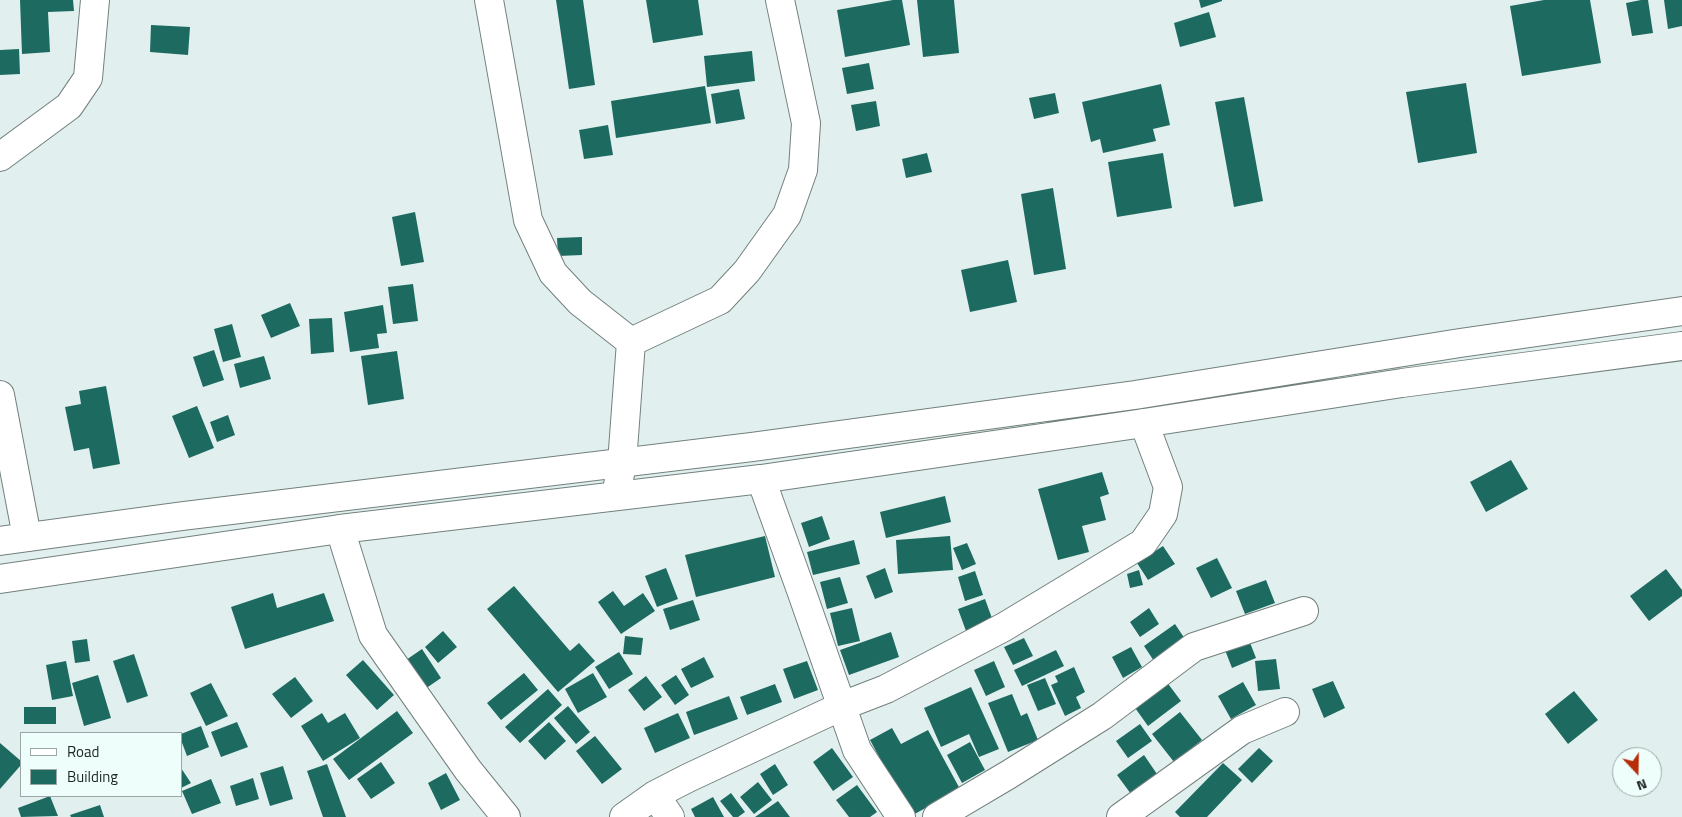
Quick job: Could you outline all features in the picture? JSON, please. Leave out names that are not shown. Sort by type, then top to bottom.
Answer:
[{"type":"street","points":[[0,157],[69,106],[88,78],[95,0]]},
{"type":"street","points":[[489,0],[528,220],[554,273],[580,302],[632,342]]},
{"type":"street","points":[[632,342],[720,300],[747,271],[787,215],[803,170],[806,123],[780,0]]},
{"type":"street","points":[[0,541],[183,516],[622,464],[1135,395],[1470,342],[1682,311]]},
{"type":"street","points":[[616,496],[622,464],[632,342]]},
{"type":"street","points":[[0,579],[340,529],[761,479],[1402,383],[1682,346]]},
{"type":"street","points":[[0,395],[27,537]]},
{"type":"street","points":[[624,817],[655,795],[688,778],[842,706],[886,689],[1004,627],[1143,543],[1163,514],[1168,487],[1144,423]]},
{"type":"street","points":[[761,479],[857,750],[901,817]]},
{"type":"street","points":[[340,529],[373,635],[468,770],[506,817]]},
{"type":"street","points":[[937,817],[1102,716],[1194,647],[1304,611]]},
{"type":"street","points":[[1121,817],[1242,730],[1285,712]]},
{"type":"street","points":[[655,795],[670,817]]},
{"type":"building","points":[[20,0],[73,0],[74,11],[48,12],[50,52],[22,54]]},
{"type":"building","points":[[556,0],[583,0],[595,85],[569,89]]},
{"type":"building","points":[[646,0],[698,0],[703,35],[653,43]]},
{"type":"building","points":[[902,0],[910,45],[845,57],[837,10]]},
{"type":"building","points":[[917,0],[954,0],[959,53],[923,57]]},
{"type":"building","points":[[1199,0],[1222,0],[1222,1],[1201,8]]},
{"type":"building","points":[[1544,0],[1590,0],[1601,63],[1522,76],[1510,6]]},
{"type":"building","points":[[1648,0],[1653,33],[1632,36],[1626,3]]},
{"type":"building","points":[[1664,0],[1682,0],[1682,26],[1668,29]]},
{"type":"building","points":[[1209,12],[1216,37],[1180,47],[1174,23]]},
{"type":"building","points":[[151,25],[190,27],[188,55],[150,52]]},
{"type":"building","points":[[19,49],[20,74],[0,75],[0,50]]},
{"type":"building","points":[[752,51],[755,81],[707,87],[704,56]]},
{"type":"building","points":[[869,63],[874,89],[847,94],[842,68]]},
{"type":"building","points":[[1466,83],[1477,153],[1418,163],[1406,92]]},
{"type":"building","points":[[1161,84],[1170,125],[1153,129],[1156,141],[1103,153],[1100,139],[1091,142],[1082,102]]},
{"type":"building","points":[[705,86],[711,123],[616,138],[611,101]]},
{"type":"building","points":[[739,89],[745,119],[716,124],[711,94]]},
{"type":"building","points":[[1055,93],[1059,113],[1034,119],[1029,98]]},
{"type":"building","points":[[1244,97],[1263,201],[1234,207],[1215,102]]},
{"type":"building","points":[[876,101],[880,126],[856,131],[851,105]]},
{"type":"building","points":[[608,125],[613,155],[584,159],[579,130]]},
{"type":"building","points":[[927,153],[932,172],[906,178],[902,159]]},
{"type":"building","points":[[1163,153],[1172,208],[1117,217],[1108,162]]},
{"type":"building","points":[[1053,188],[1066,269],[1034,275],[1021,194]]},
{"type":"building","points":[[415,212],[424,262],[401,266],[392,217]]},
{"type":"building","points":[[582,237],[582,255],[558,256],[557,238]]},
{"type":"building","points":[[1008,260],[1017,302],[970,312],[961,270]]},
{"type":"building","points":[[413,284],[418,321],[393,324],[388,287]]},
{"type":"building","points":[[290,303],[300,326],[271,338],[261,315]]},
{"type":"building","points":[[383,305],[387,333],[377,334],[379,348],[350,352],[344,312]]},
{"type":"building","points":[[332,318],[334,352],[311,354],[309,319]]},
{"type":"building","points":[[232,324],[241,357],[223,362],[214,329]]},
{"type":"building","points":[[214,350],[224,380],[203,387],[193,357]]},
{"type":"building","points":[[397,351],[404,399],[368,405],[361,356]]},
{"type":"building","points":[[264,356],[271,379],[240,388],[234,364]]},
{"type":"building","points":[[106,386],[120,464],[93,469],[89,448],[74,451],[65,407],[81,404],[79,391]]},
{"type":"building","points":[[197,406],[214,448],[189,458],[172,416]]},
{"type":"building","points":[[228,415],[235,435],[217,442],[210,422]]},
{"type":"building","points":[[1511,460],[1528,489],[1486,512],[1470,482]]},
{"type":"building","points":[[1102,472],[1109,494],[1100,497],[1106,520],[1082,526],[1089,552],[1058,560],[1038,489]]},
{"type":"building","points":[[945,496],[951,522],[886,538],[880,512]]},
{"type":"building","points":[[822,516],[830,539],[809,547],[801,523]]},
{"type":"building","points":[[765,536],[775,577],[696,597],[685,555]]},
{"type":"building","points":[[950,536],[953,570],[898,574],[896,540]]},
{"type":"building","points":[[854,540],[860,564],[813,575],[807,552]]},
{"type":"building","points":[[967,543],[976,564],[962,570],[953,548]]},
{"type":"building","points":[[1163,546],[1175,564],[1148,580],[1137,563]]},
{"type":"building","points":[[1217,558],[1232,588],[1211,598],[1196,568]]},
{"type":"building","points":[[666,568],[678,599],[657,607],[645,576]]},
{"type":"building","points":[[885,568],[893,592],[875,599],[866,576]]},
{"type":"building","points":[[1666,569],[1682,590],[1682,596],[1649,621],[1630,596]]},
{"type":"building","points":[[1139,570],[1143,585],[1130,588],[1127,574]]},
{"type":"building","points":[[975,571],[983,595],[965,601],[958,577]]},
{"type":"building","points":[[840,577],[848,603],[827,609],[820,582]]},
{"type":"building","points":[[1266,580],[1275,603],[1245,614],[1236,591]]},
{"type":"building","points":[[514,586],[570,651],[579,643],[595,661],[558,692],[487,609]]},
{"type":"building","points":[[613,591],[624,606],[643,593],[655,611],[621,634],[598,602]]},
{"type":"building","points":[[273,593],[277,608],[324,593],[334,621],[245,649],[231,607]]},
{"type":"building","points":[[985,599],[993,621],[966,631],[958,609]]},
{"type":"building","points":[[693,600],[700,620],[670,630],[663,609]]},
{"type":"building","points":[[852,608],[860,641],[838,646],[830,613]]},
{"type":"building","points":[[1149,608],[1159,624],[1140,637],[1130,622]]},
{"type":"building","points":[[1175,624],[1185,639],[1154,661],[1144,646]]},
{"type":"building","points":[[443,631],[457,647],[438,663],[425,647]]},
{"type":"building","points":[[891,632],[899,657],[849,675],[840,650]]},
{"type":"building","points":[[625,636],[643,638],[641,655],[623,654]]},
{"type":"building","points":[[1024,638],[1033,656],[1013,665],[1004,647]]},
{"type":"building","points":[[87,639],[90,661],[75,663],[72,641]]},
{"type":"building","points":[[1249,640],[1256,658],[1232,668],[1225,650]]},
{"type":"building","points":[[1131,647],[1142,667],[1123,678],[1112,657]]},
{"type":"building","points":[[422,649],[441,678],[425,689],[406,660]]},
{"type":"building","points":[[1056,650],[1064,666],[1022,686],[1014,670]]},
{"type":"building","points":[[619,652],[633,674],[609,689],[595,667]]},
{"type":"building","points":[[134,654],[148,696],[127,703],[113,661]]},
{"type":"building","points":[[704,657],[714,677],[691,688],[681,669]]},
{"type":"building","points":[[1276,659],[1280,689],[1258,691],[1255,661]]},
{"type":"building","points":[[363,660],[394,695],[377,710],[346,675]]},
{"type":"building","points":[[66,661],[73,696],[52,700],[46,665]]},
{"type":"building","points":[[807,661],[818,690],[794,699],[783,669]]},
{"type":"building","points":[[994,661],[1005,687],[986,696],[974,670]]},
{"type":"building","points":[[1074,667],[1085,692],[1076,697],[1081,708],[1065,716],[1051,685],[1058,682],[1055,676]]},
{"type":"building","points":[[524,673],[538,690],[501,720],[487,703]]},
{"type":"building","points":[[593,673],[607,697],[578,713],[565,689]]},
{"type":"building","points":[[98,675],[111,718],[84,726],[72,683]]},
{"type":"building","points":[[676,675],[689,695],[675,705],[661,685]]},
{"type":"building","points":[[646,676],[662,697],[644,711],[628,690]]},
{"type":"building","points":[[295,677],[313,701],[291,718],[272,694]]},
{"type":"building","points":[[1045,678],[1056,704],[1038,711],[1027,685]]},
{"type":"building","points":[[1166,681],[1181,701],[1148,726],[1133,705]]},
{"type":"building","points":[[1333,681],[1345,708],[1324,718],[1312,689]]},
{"type":"building","points":[[1243,682],[1256,705],[1231,719],[1218,696]]},
{"type":"building","points":[[211,683],[228,716],[206,726],[190,693]]},
{"type":"building","points":[[775,684],[782,702],[747,715],[740,697]]},
{"type":"building","points":[[971,687],[999,749],[979,757],[969,734],[941,747],[924,708]]},
{"type":"building","points":[[548,689],[562,705],[520,743],[505,727]]},
{"type":"building","points":[[1574,691],[1598,720],[1568,744],[1545,714]]},
{"type":"building","points":[[1012,694],[1021,716],[1027,713],[1038,740],[1008,752],[988,703]]},
{"type":"building","points":[[729,696],[738,719],[694,735],[686,712]]},
{"type":"building","points":[[568,706],[590,732],[576,744],[554,718]]},
{"type":"building","points":[[24,707],[56,707],[56,724],[24,724]]},
{"type":"building","points":[[397,711],[413,733],[349,780],[333,759]]},
{"type":"building","points":[[1180,712],[1202,740],[1174,762],[1152,734]]},
{"type":"building","points":[[322,713],[328,723],[345,713],[360,738],[323,761],[301,726]]},
{"type":"building","points":[[678,713],[690,738],[655,753],[644,728]]},
{"type":"building","points":[[237,722],[248,747],[221,757],[211,732]]},
{"type":"building","points":[[549,722],[566,741],[545,760],[528,741]]},
{"type":"building","points":[[1140,724],[1152,741],[1128,758],[1116,741]]},
{"type":"building","points":[[201,726],[209,747],[187,756],[182,743],[182,734]]},
{"type":"building","points":[[892,728],[901,744],[928,730],[960,789],[911,816],[870,740]]},
{"type":"building","points":[[595,736],[622,769],[602,784],[576,751]]},
{"type":"building","points":[[970,742],[985,770],[962,783],[947,755]]},
{"type":"building","points":[[0,743],[20,760],[20,766],[0,789]]},
{"type":"building","points":[[832,748],[853,777],[833,791],[813,762]]},
{"type":"building","points":[[1259,748],[1273,761],[1252,783],[1238,769]]},
{"type":"building","points":[[1144,755],[1157,774],[1131,794],[1117,775]]},
{"type":"building","points":[[381,762],[395,783],[371,799],[357,779]]},
{"type":"building","points":[[1223,763],[1242,780],[1207,817],[1180,817],[1175,812]]},
{"type":"building","points":[[327,764],[346,817],[323,817],[307,771]]},
{"type":"building","points":[[775,764],[788,785],[773,795],[760,774]]},
{"type":"building","points":[[283,766],[293,799],[270,806],[260,773]]},
{"type":"building","points":[[182,770],[191,783],[182,788]]},
{"type":"building","points":[[446,773],[460,800],[441,810],[428,783]]},
{"type":"building","points":[[253,778],[259,799],[236,806],[230,786]]},
{"type":"building","points":[[211,779],[221,803],[192,814],[182,791]]},
{"type":"building","points":[[758,782],[772,800],[754,814],[740,797]]},
{"type":"building","points":[[857,785],[877,812],[870,817],[849,817],[836,800]]},
{"type":"building","points":[[731,793],[745,812],[738,817],[733,817],[720,801]]},
{"type":"building","points":[[50,797],[58,816],[21,817],[18,808]]},
{"type":"building","points":[[713,797],[724,817],[695,817],[691,809]]},
{"type":"building","points":[[778,801],[790,817],[755,817]]},
{"type":"building","points":[[100,805],[104,817],[71,817],[70,815]]}]
